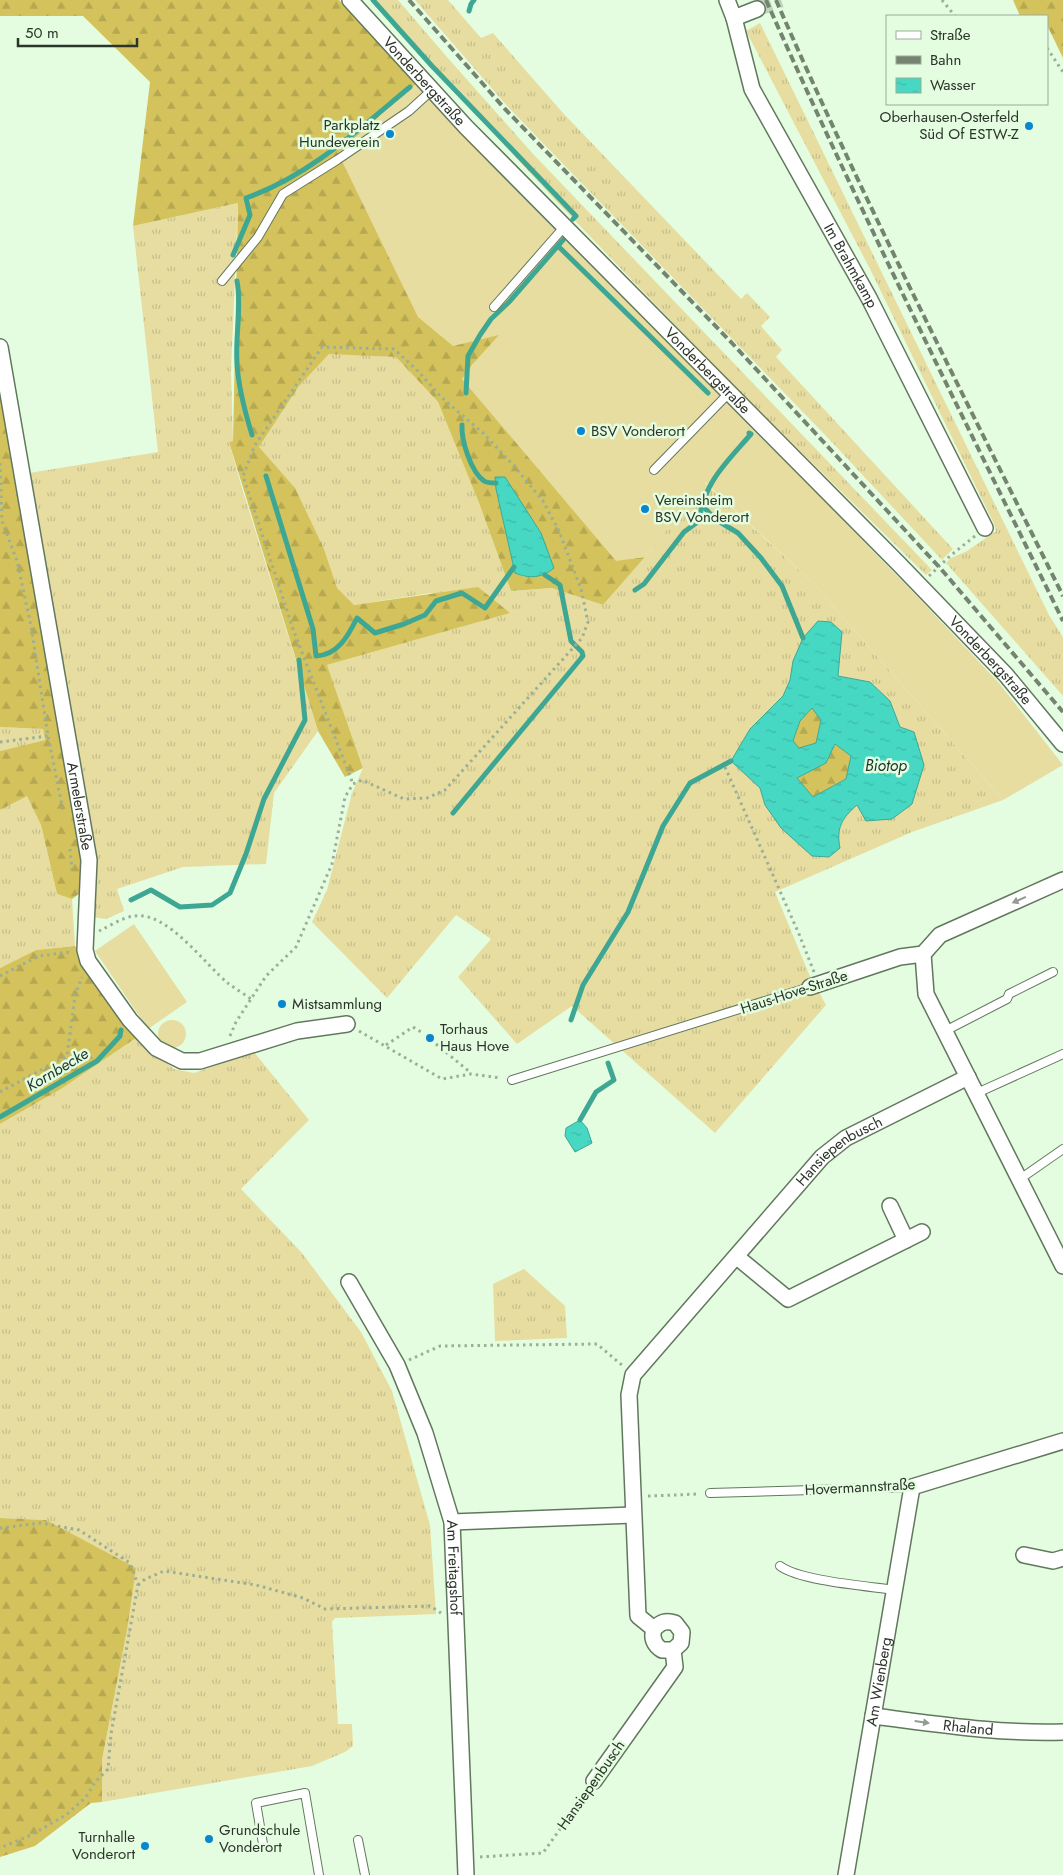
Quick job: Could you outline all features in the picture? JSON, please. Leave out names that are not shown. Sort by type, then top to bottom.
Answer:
[{"type":"street","name":"Vonderbergstraße","points":[[350,0],[466,127],[920,585],[1006,675],[1063,744]]},
{"type":"street","name":"Im Brahmkamp","points":[[727,0],[734,18],[752,89],[869,298],[985,528]]},
{"type":"street","points":[[734,18],[757,9]]},
{"type":"street","name":"Armelerstraße","points":[[0,347],[88,860],[86,949]]},
{"type":"street","points":[[1061,1257],[926,994],[923,954],[940,936],[1063,880]]},
{"type":"street","points":[[86,949],[130,1020],[156,1048],[182,1062],[200,1061],[297,1031],[347,1024]]},
{"type":"street","name":"Haus-Hove-Straße","points":[[814,986],[900,957],[923,954]]},
{"type":"street","name":"Hansiepenbusch","points":[[633,1375],[822,1157],[846,1138],[968,1077]]},
{"type":"street","points":[[890,1206],[906,1240]]},
{"type":"street","points":[[737,1257],[788,1299],[922,1232]]},
{"type":"street","name":"Am Freitagshof","points":[[349,1282],[397,1365],[425,1432],[452,1522],[466,1875]]},
{"type":"street","points":[[633,1375],[629,1396],[638,1616],[654,1629],[653,1638],[658,1647],[662,1650],[672,1650]]},
{"type":"street","name":"Hovermannstraße","points":[[912,1487],[1063,1442]]},
{"type":"street","name":"Am Wienberg","points":[[846,1875],[912,1487]]},
{"type":"street","points":[[452,1522],[633,1515]]},
{"type":"street","points":[[1024,1555],[1052,1561],[1063,1558]]},
{"type":"street","name":"Hansiepenbusch","points":[[594,1781],[675,1667],[672,1650],[681,1643],[682,1632],[675,1623],[664,1622],[654,1629]]},
{"type":"street","name":"Rhaland","points":[[874,1716],[980,1730],[1032,1733],[1063,1732]]},
{"type":"lane","points":[[222,281],[258,237],[283,194],[409,111],[432,90]]},
{"type":"lane","points":[[494,308],[565,226]]},
{"type":"lane","points":[[654,470],[729,393]]},
{"type":"lane","points":[[945,1031],[1007,999],[1009,994],[1052,972]]},
{"type":"lane","name":"Haus-Hove-Straße","points":[[512,1080],[814,986]]},
{"type":"lane","points":[[977,1093],[1063,1054]]},
{"type":"lane","points":[[1020,1179],[1063,1149]]},
{"type":"lane","name":"Hovermannstraße","points":[[710,1493],[912,1487]]},
{"type":"lane","points":[[780,1566],[787,1571],[833,1581],[895,1590]]},
{"type":"lane","points":[[263,1844],[256,1803],[305,1793],[319,1875]]},
{"type":"lane","points":[[358,1840],[365,1875]]},
{"type":"path","points":[[942,0],[954,15]]},
{"type":"path","points":[[1048,50],[1063,72]]},
{"type":"path","points":[[224,1053],[236,1022],[266,976],[296,947],[332,864],[344,797],[353,784],[362,780],[404,799],[427,798],[445,790],[582,638],[588,622],[581,589],[559,531],[542,501],[514,466],[483,433],[441,396],[418,370],[394,349],[322,347],[256,444],[243,476],[293,629],[353,784]]},
{"type":"path","points":[[0,463],[2,521],[17,561],[65,820]]},
{"type":"path","points":[[920,585],[950,556],[985,528]]},
{"type":"path","points":[[0,742],[48,736]]},
{"type":"path","points":[[725,767],[799,934],[814,986]]},
{"type":"path","points":[[70,848],[72,873]]},
{"type":"path","points":[[0,976],[39,956],[86,949],[128,917],[136,915],[148,916],[168,927],[196,950],[228,983],[251,999]]},
{"type":"path","points":[[0,1092],[67,1056],[75,996],[86,949]]},
{"type":"path","points":[[347,1024],[442,1079],[471,1074],[512,1080]]},
{"type":"path","points":[[386,1045],[413,1027],[424,1034]]},
{"type":"path","points":[[436,1044],[471,1074]]},
{"type":"path","points":[[397,1365],[440,1346],[597,1344],[633,1375]]},
{"type":"path","points":[[633,1497],[710,1493]]},
{"type":"path","points":[[0,1528],[41,1523],[79,1530],[130,1563],[138,1585],[110,1734],[108,1769],[96,1781],[86,1797],[66,1815],[31,1835],[0,1848]]},
{"type":"path","points":[[138,1585],[145,1579],[164,1571],[256,1585],[303,1598],[325,1609],[430,1606],[444,1615],[456,1616]]},
{"type":"path","name":"Hansiepenbusch","points":[[465,1858],[543,1853],[594,1781]]},
{"type":"green space","points":[[0,0],[339,0],[416,84],[338,153],[500,335],[472,365],[579,515],[616,560],[645,557],[603,605],[552,588],[511,591],[479,503],[438,402],[396,357],[329,354],[299,386],[259,447],[295,488],[324,549],[337,588],[354,605],[478,587],[510,613],[327,665],[363,768],[345,777],[318,731],[229,442],[233,441],[238,203],[133,226],[150,82],[83,16],[0,16]],"holes":[[[496,489],[525,577],[515,573]]]},
{"type":"green space","points":[[370,0],[398,0],[535,156],[932,570],[926,575],[723,375],[557,202]]},
{"type":"green space","points":[[415,0],[448,0],[481,38],[493,33],[563,113],[741,299],[747,293],[770,317],[761,326],[782,350],[776,357],[953,549],[942,560],[828,438],[508,107]]},
{"type":"green space","points":[[1013,0],[1063,0],[1063,58],[1048,27],[1048,15],[1020,15]]},
{"type":"green space","points":[[760,23],[1049,615],[1063,637],[1063,696],[946,563],[951,558],[967,551],[996,531],[994,524],[870,269],[746,31]]},
{"type":"green space","points":[[416,84],[912,591],[999,683],[1063,765],[1003,800],[812,582],[705,482],[645,557],[616,561],[462,379],[499,335],[453,346],[418,317],[338,153]]},
{"type":"green space","points":[[238,203],[231,371],[233,441],[229,442],[318,731],[274,793],[266,864],[183,867],[117,889],[124,911],[106,919],[91,917],[29,473],[158,452],[133,226]]},
{"type":"green space","points":[[329,353],[396,357],[438,402],[479,503],[511,591],[552,588],[603,605],[645,557],[704,482],[812,582],[1003,800],[912,832],[775,892],[809,974],[826,1005],[715,1133],[572,1006],[517,1044],[458,977],[491,939],[456,915],[387,998],[312,922],[327,890],[352,793],[363,768],[327,665],[509,613],[431,593],[354,605],[336,588],[324,549],[259,447],[299,386]],"holes":[[[840,657],[838,676],[890,701],[900,727],[857,805],[844,816],[829,857],[812,856],[765,805],[760,788],[783,696],[790,680],[793,661]]]},
{"type":"green space","points":[[0,379],[80,837],[84,890],[72,899],[57,894],[41,825],[27,796],[0,810],[0,751],[45,740],[43,729],[0,727]]},
{"type":"green space","points":[[812,708],[821,720],[816,743],[799,748],[793,742],[800,721]]},
{"type":"green space","points":[[0,727],[43,729],[45,740],[0,751]]},
{"type":"green space","points":[[835,744],[851,756],[846,779],[813,797],[797,778],[826,763]]},
{"type":"green space","points":[[27,795],[41,825],[57,894],[72,899],[75,946],[36,950],[0,968],[0,810]]},
{"type":"green space","points":[[134,924],[187,1002],[148,1029],[95,951]]},
{"type":"green space","points":[[75,946],[136,1038],[61,1089],[0,1124],[0,968],[36,950]]},
{"type":"green space","points":[[172,1020],[182,1024],[186,1034],[182,1044],[172,1048],[162,1044],[158,1034],[162,1024]]},
{"type":"green space","points":[[136,1038],[174,1069],[194,1073],[254,1052],[309,1120],[241,1189],[302,1253],[361,1332],[392,1391],[430,1525],[436,1614],[335,1618],[332,1622],[338,1724],[352,1724],[353,1746],[345,1752],[312,1766],[102,1802],[102,1760],[127,1630],[47,1520],[0,1518],[0,1124],[61,1089]]},
{"type":"green space","points":[[524,1269],[565,1306],[567,1338],[495,1341],[493,1284]]},
{"type":"green space","points":[[0,1518],[46,1520],[136,1568],[127,1630],[102,1760],[102,1802],[91,1803],[35,1846],[0,1857]]},
{"type":"water","points":[[495,477],[505,477],[541,533],[554,568],[545,574],[525,576],[515,573]]},
{"type":"water","name":"Biotop","points":[[818,621],[831,622],[842,632],[838,676],[870,682],[890,701],[900,727],[914,732],[924,765],[912,804],[892,819],[866,821],[857,805],[847,814],[841,824],[839,835],[840,848],[829,857],[812,856],[781,828],[765,805],[760,788],[731,761],[750,729],[783,696],[790,680],[793,661],[803,638]],"holes":[[[812,708],[821,720],[816,743],[799,748],[793,741],[800,721]],[[835,744],[851,756],[846,779],[813,797],[797,778],[826,763]]]},
{"type":"water","points":[[580,1120],[587,1128],[592,1143],[575,1152],[565,1136],[566,1128]]},
{"type":"waterway","points":[[373,0],[432,66],[576,216],[573,219]]},
{"type":"waterway","points":[[469,11],[474,0]]},
{"type":"waterway","points":[[233,255],[250,215],[246,198],[269,189],[312,164],[352,135],[410,87]]},
{"type":"waterway","points":[[466,393],[468,356],[480,335],[491,319],[509,302],[563,240]]},
{"type":"waterway","points":[[558,246],[708,393]]},
{"type":"waterway","points":[[237,281],[239,301],[238,372],[242,399],[252,435]]},
{"type":"waterway","points":[[462,425],[465,447],[475,471],[484,481],[496,483]]},
{"type":"waterway","points":[[635,590],[644,584],[684,532],[699,521],[711,484],[725,464],[751,434],[749,433]]},
{"type":"waterway","points":[[266,476],[313,629],[316,656],[324,655],[336,648],[346,638],[357,618],[375,633],[425,615],[436,601],[462,593],[485,608],[514,567]]},
{"type":"waterway","points":[[701,504],[715,519],[738,533],[761,558],[782,586],[803,638]]},
{"type":"waterway","points":[[453,813],[583,656],[582,652],[571,641],[560,585],[545,575]]},
{"type":"waterway","points":[[131,900],[151,890],[180,907],[212,905],[230,893],[246,854],[264,799],[305,720],[299,660]]},
{"type":"waterway","points":[[571,1020],[583,985],[628,912],[663,826],[690,783],[731,761]]},
{"type":"waterway","name":"Kornbecke","points":[[0,1117],[97,1061],[120,1036],[121,1030]]},
{"type":"waterway","points":[[580,1120],[596,1092],[614,1080],[608,1063]]},
{"type":"tunnel","points":[[757,9],[781,0]]},
{"type":"railway","points":[[409,0],[505,109],[731,342],[941,569],[1063,712]]},
{"type":"railway","points":[[766,0],[874,234],[1063,621]]},
{"type":"railway","points":[[776,0],[880,225],[1063,596]]},
{"type":"place","name":"Oberhausen-Osterfeld Süd Of ESTW-Z","points":[[1029,126]]},
{"type":"place","name":"Parkplatz Hundeverein","points":[[390,134]]},
{"type":"place","name":"BSV Vonderort","points":[[581,431]]},
{"type":"place","name":"Vereinsheim BSV Vonderort","points":[[645,509]]},
{"type":"place","name":"Mistsammlung","points":[[282,1004]]},
{"type":"place","name":"Torhaus Haus Hove","points":[[430,1038]]},
{"type":"place","name":"Grundschule Vonderort","points":[[209,1839]]},
{"type":"place","name":"Turnhalle Vonderort","points":[[145,1846]]}]
